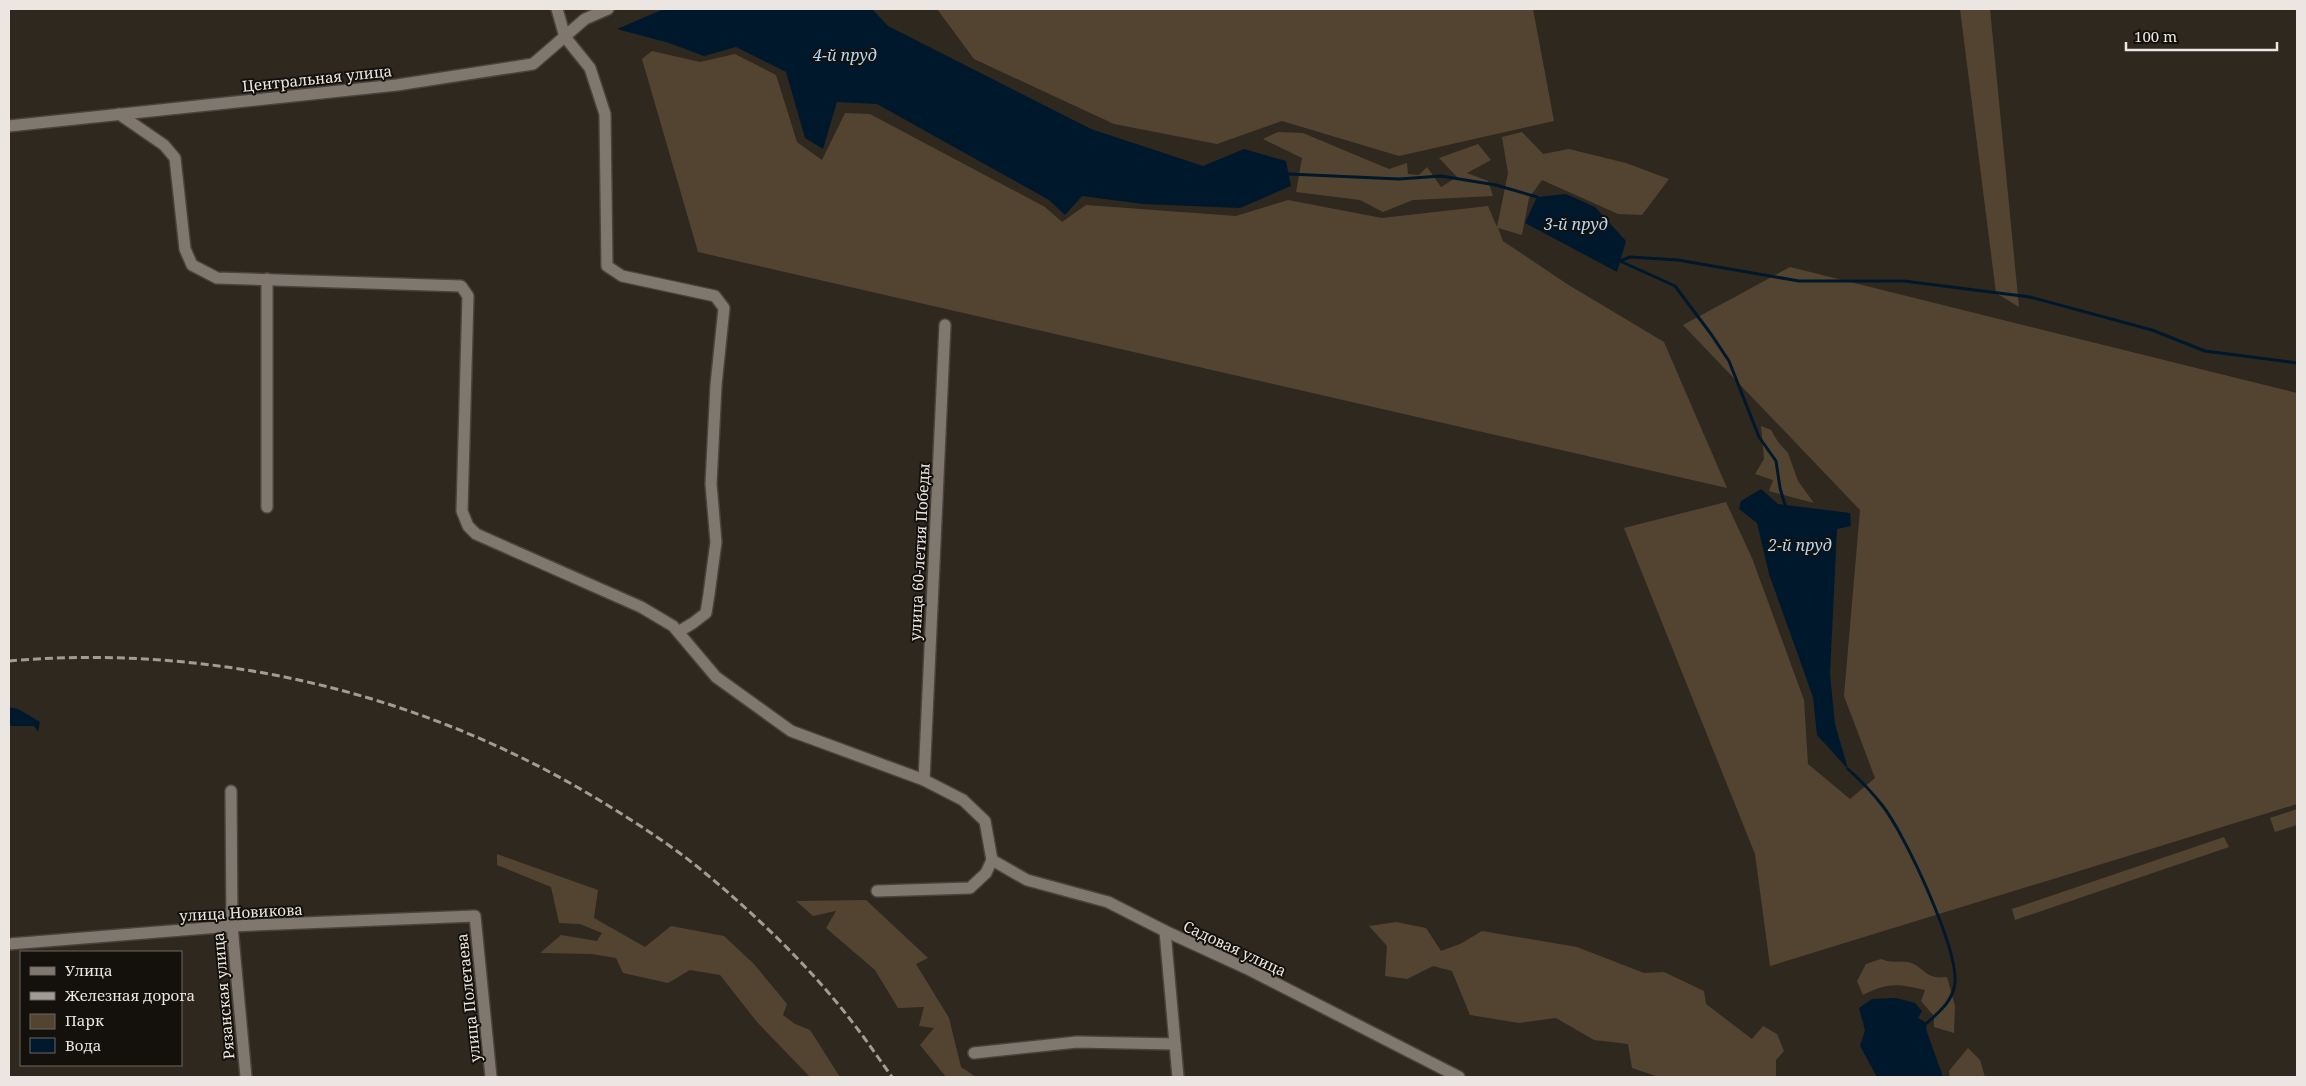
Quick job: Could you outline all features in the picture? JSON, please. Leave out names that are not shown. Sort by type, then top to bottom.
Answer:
[{"type":"street","points":[[557,9],[565,37],[590,68],[605,114],[607,266],[622,276],[714,296],[724,308],[716,385],[711,484],[716,542],[709,594],[706,613],[678,632]]},
{"type":"street","name":"Центральная улица","points":[[9,126],[397,85],[533,64],[585,19],[608,9]]},
{"type":"street","points":[[119,114],[164,146],[175,158],[185,249],[192,266],[217,278],[461,286],[468,296],[462,511],[468,526],[476,534],[641,607],[673,626],[716,677],[791,731],[924,780],[963,800],[985,821],[992,860],[986,873],[970,888],[877,891]]},
{"type":"street","points":[[267,279],[267,507]]},
{"type":"street","name":"улица 60-летия Победы","points":[[924,780],[945,325]]},
{"type":"street","name":"Рязанская улица","points":[[231,791],[232,926],[246,1077]]},
{"type":"street","name":"Садовая улица","points":[[992,860],[1027,880],[1108,902],[1164,931],[1250,970],[1460,1077]]},
{"type":"street","name":"улица Новикова","points":[[9,944],[232,926],[475,916]]},
{"type":"street","name":"улица Полетаева","points":[[475,916],[491,1077]]},
{"type":"street","points":[[1164,931],[1178,1077]]},
{"type":"street","points":[[974,1053],[1077,1042],[1175,1044]]},
{"type":"green space","points":[[937,9],[1533,9],[1554,121],[1399,156],[1282,121],[1217,144],[1114,124],[974,59]]},
{"type":"green space","points":[[1960,9],[1990,9],[2019,307],[1996,293]]},
{"type":"green space","points":[[652,51],[700,62],[735,54],[776,75],[797,142],[822,160],[845,113],[870,114],[1045,207],[1062,222],[1086,205],[1236,216],[1288,200],[1382,218],[1488,206],[1497,227],[1508,173],[1502,137],[1522,132],[1543,154],[1569,149],[1626,163],[1669,179],[1642,215],[1618,214],[1542,180],[1529,198],[1522,235],[1498,228],[1503,241],[1567,284],[1664,342],[1727,488],[698,252],[642,59]]},
{"type":"green space","points":[[1278,132],[1303,133],[1389,169],[1407,163],[1408,174],[1419,175],[1427,167],[1441,187],[1457,177],[1439,158],[1478,144],[1491,160],[1467,173],[1488,181],[1493,196],[1413,200],[1383,212],[1360,200],[1296,192],[1302,158],[1263,139]]},
{"type":"green space","points":[[1790,267],[2297,393],[2297,804],[1770,966],[1755,854],[1624,528],[1726,502],[1752,558],[1804,700],[1808,764],[1850,799],[1875,778],[1844,696],[1860,510],[1683,325]]},
{"type":"green space","points":[[1761,426],[1771,430],[1778,442],[1788,453],[1798,481],[1814,503],[1769,491],[1773,480],[1755,474],[1764,459]]},
{"type":"green space","points":[[2297,809],[2297,825],[2275,832],[2270,818]]},
{"type":"green space","points":[[2224,837],[2229,847],[2015,920],[2012,909]]},
{"type":"green space","points":[[497,854],[598,890],[594,918],[645,947],[671,926],[724,936],[754,964],[787,1004],[783,1015],[795,1024],[810,1030],[840,1077],[810,1077],[757,1022],[720,975],[690,970],[668,983],[623,973],[616,958],[592,954],[540,953],[561,935],[597,941],[602,933],[580,924],[559,923],[551,887],[497,865]]},
{"type":"green space","points":[[866,900],[928,958],[916,964],[949,1018],[961,1067],[976,1077],[946,1077],[920,1045],[934,1028],[919,1026],[924,1007],[898,1008],[875,970],[826,928],[836,911],[813,916],[796,901]]},
{"type":"green space","points":[[1396,922],[1426,928],[1441,951],[1460,944],[1482,931],[1577,947],[1644,973],[1664,972],[1704,991],[1706,1004],[1752,1039],[1763,1026],[1777,1034],[1784,1051],[1776,1060],[1776,1077],[1659,1077],[1632,1068],[1628,1044],[1594,1040],[1556,1018],[1519,1023],[1470,1015],[1452,971],[1433,966],[1407,979],[1385,976],[1387,946],[1369,926]]},
{"type":"green space","points":[[1881,959],[1908,962],[1918,966],[1929,975],[1947,977],[1955,1006],[1954,1033],[1934,1027],[1934,1016],[1921,1001],[1925,990],[1893,985],[1863,995],[1857,981],[1866,964]]},
{"type":"green space","points":[[1968,1048],[1980,1060],[1985,1077],[1950,1077],[1949,1071]]},
{"type":"water","name":"4-й пруд","points":[[664,9],[872,9],[888,26],[1091,129],[1203,166],[1244,149],[1286,161],[1291,186],[1240,208],[1143,204],[1082,196],[1065,215],[1049,200],[877,104],[837,102],[823,149],[805,138],[786,72],[736,47],[704,56],[669,43],[617,29]]},
{"type":"water","name":"3-й пруд","points":[[1566,194],[1595,207],[1626,241],[1617,272],[1525,223],[1537,197]]},
{"type":"water","name":"2-й пруд","points":[[1761,489],[1778,504],[1850,513],[1851,526],[1837,529],[1830,674],[1835,724],[1848,769],[1817,735],[1813,697],[1769,574],[1757,523],[1739,509],[1741,501]]},
{"type":"water","points":[[9,707],[18,709],[40,722],[38,732],[34,726],[11,726],[9,724]]},
{"type":"water","points":[[1896,998],[1915,1003],[1922,1011],[1918,1018],[1927,1023],[1926,1029],[1943,1077],[1877,1077],[1860,1046],[1865,1030],[1859,1008],[1872,999]]},
{"type":"waterway","points":[[1289,174],[1399,179],[1441,176],[1496,185],[1537,197]]},
{"type":"waterway","points":[[1620,261],[1630,257],[1678,260],[1799,281],[1904,281],[2030,297],[2152,330],[2205,351],[2297,363]]},
{"type":"waterway","points":[[1620,261],[1675,286],[1711,334],[1729,361],[1759,437],[1776,461],[1785,505]]},
{"type":"waterway","points":[[1848,769],[1882,805],[1904,840],[1928,892],[1948,944],[1954,966],[1954,989],[1945,1006],[1927,1023]]},
{"type":"railway","points":[[9,661],[87,657],[165,660],[242,669],[318,684],[392,705],[465,732],[536,765],[604,803],[643,828],[681,854],[725,890],[764,925],[820,983],[853,1023],[892,1077]]}]
